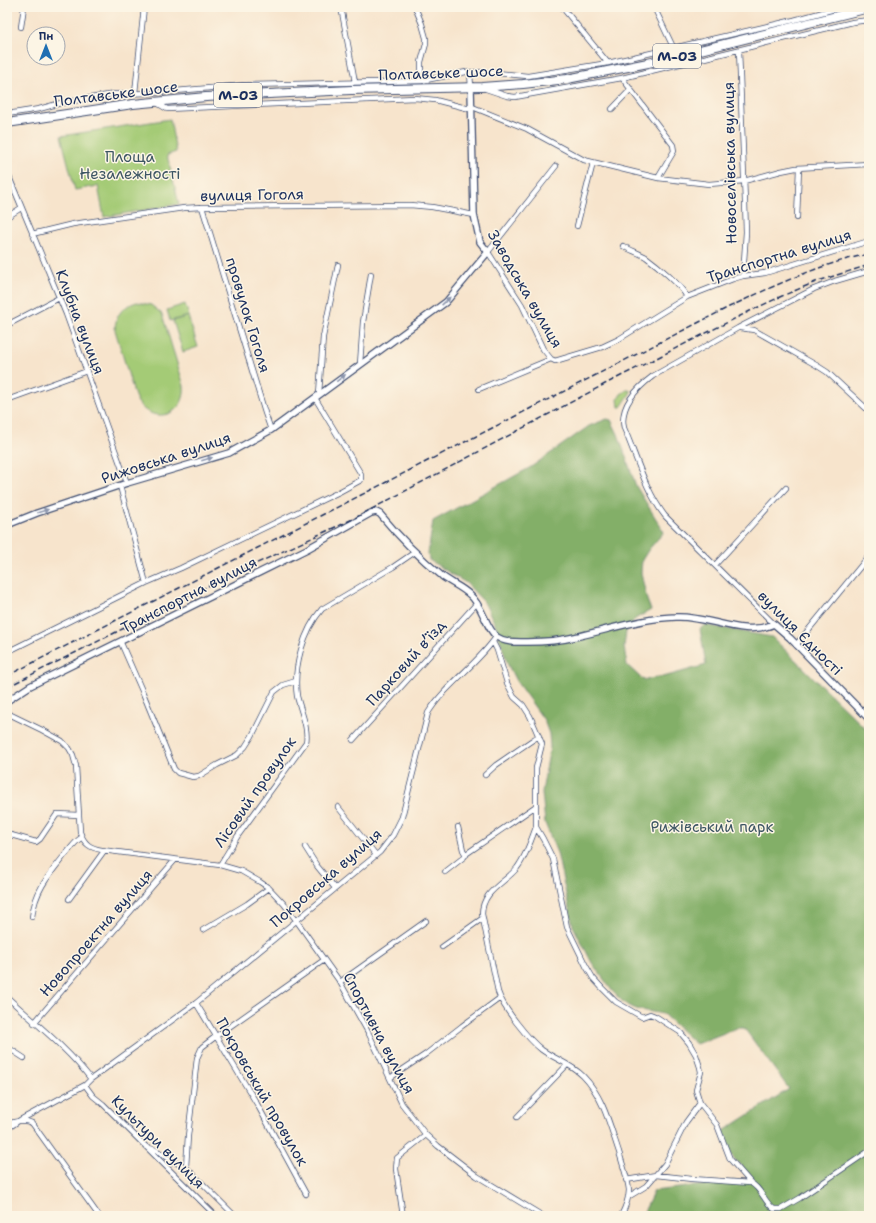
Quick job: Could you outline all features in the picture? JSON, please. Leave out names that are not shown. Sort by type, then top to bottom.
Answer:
[{"type":"highway","name":"Полтавське шосе","points":[[7,123],[156,102],[266,93],[417,88],[471,88],[567,79],[648,63],[869,8]]},
{"type":"street","points":[[21,27],[24,7]]},
{"type":"street","points":[[135,93],[144,7]]},
{"type":"street","points":[[341,7],[355,82]]},
{"type":"street","points":[[415,7],[426,38],[426,44],[421,62],[422,80]]},
{"type":"street","points":[[562,7],[608,63]]},
{"type":"street","points":[[654,7],[674,48]]},
{"type":"street","points":[[7,114],[114,94],[245,85],[422,80],[470,72],[528,76],[608,63],[842,7]]},
{"type":"street","points":[[482,87],[507,96],[515,97],[622,78],[853,22],[869,20]]},
{"type":"street","name":"Новоселівська вулиця","points":[[739,50],[746,232],[743,276]]},
{"type":"street","points":[[470,72],[471,88]]},
{"type":"street","points":[[622,78],[674,146],[674,151],[658,178]]},
{"type":"street","name":"Заводська вулиця","points":[[471,88],[470,107],[474,215],[480,242],[522,305],[543,349],[551,359]]},
{"type":"street","points":[[612,109],[631,89]]},
{"type":"street","points":[[156,102],[167,109],[415,98],[435,100],[470,107],[527,129],[584,160],[593,163],[658,178],[709,184],[744,181],[780,171],[799,168],[869,164]]},
{"type":"street","points":[[577,226],[593,163]]},
{"type":"street","name":"Рижовська вулиця","points":[[7,525],[37,513],[127,483],[229,453],[271,430],[446,302],[488,252],[556,166]]},
{"type":"street","points":[[797,218],[799,168]]},
{"type":"street","name":"Клубна вулиця","points":[[7,172],[58,298],[66,314],[127,483]]},
{"type":"street","name":"вулиця Гоголя","points":[[32,234],[73,224],[184,208],[202,207],[410,206],[432,207],[474,215]]},
{"type":"street","name":"провулок Гоголя","points":[[202,207],[271,430]]},
{"type":"street","points":[[7,217],[21,208]]},
{"type":"street","name":"Транспортна вулиця","points":[[479,389],[551,359],[555,361],[614,342],[687,297],[743,276],[766,273],[869,241]]},
{"type":"street","points":[[623,246],[650,260],[678,285],[687,297]]},
{"type":"street","points":[[317,396],[323,337],[338,265]]},
{"type":"street","points":[[738,328],[814,289],[869,271]]},
{"type":"street","points":[[360,364],[363,322],[371,274]]},
{"type":"street","points":[[7,325],[58,298]]},
{"type":"street","points":[[738,328],[754,330],[821,368],[869,410]]},
{"type":"street","name":"вулиця Єдності","points":[[738,328],[653,376],[646,382],[624,409],[622,420],[624,428],[649,489],[658,507],[665,516],[869,719]]},
{"type":"street","points":[[7,400],[87,371]]},
{"type":"street","name":"Транспортна вулиця","points":[[7,652],[146,583],[181,568],[332,496],[361,480],[361,474],[317,396]]},
{"type":"street","points":[[120,486],[146,583]]},
{"type":"street","points":[[715,565],[786,488]]},
{"type":"street","name":"Транспортна вулиця","points":[[7,700],[30,686],[307,549],[371,513],[376,512],[380,514],[415,552]]},
{"type":"street","points":[[415,552],[444,578],[470,594],[477,602],[490,629],[496,637],[510,642],[574,638],[654,619],[678,617],[697,618],[742,628],[758,629],[766,628],[774,624]]},
{"type":"street","name":"Лісовий провулок","points":[[220,865],[237,837],[306,742],[306,734],[297,696],[296,681],[303,642],[313,621],[322,609],[393,567],[415,552]]},
{"type":"street","points":[[796,645],[869,556]]},
{"type":"street","name":"Парковий в’їзд","points":[[353,740],[477,602]]},
{"type":"street","name":"Покровська вулиця","points":[[20,1120],[85,1085],[91,1079],[196,1003],[376,855],[393,836],[402,817],[428,713],[435,701],[493,642],[496,637]]},
{"type":"street","points":[[121,642],[174,769],[178,773],[193,777],[204,774],[242,751],[252,736],[274,692],[283,685],[296,681]]},
{"type":"street","points":[[493,642],[510,690],[530,716],[542,744],[536,768],[536,827],[530,844],[518,867],[486,897],[483,905],[483,918],[500,998],[503,1004],[533,1042],[541,1050],[568,1065],[584,1077],[599,1098],[611,1127],[628,1188],[628,1197],[621,1216]]},
{"type":"street","points":[[7,714],[49,734],[62,742],[69,748],[76,766],[81,838],[75,843],[45,880],[34,904],[32,917]]},
{"type":"street","points":[[485,775],[496,765],[539,736]]},
{"type":"street","points":[[445,872],[466,855],[536,806]]},
{"type":"street","points":[[338,807],[376,855]]},
{"type":"street","points":[[7,837],[11,835],[36,842],[40,839],[57,814],[79,814]]},
{"type":"street","points":[[458,827],[463,850],[466,855]]},
{"type":"street","points":[[536,827],[553,859],[567,927],[593,978],[621,1006],[642,1017],[648,1014],[654,1015],[671,1026],[689,1043],[699,1062],[701,1072],[696,1090],[700,1102],[717,1125],[730,1159],[751,1183],[757,1186],[768,1205],[774,1209],[781,1209],[800,1198],[869,1151]]},
{"type":"street","name":"Спортивна вулиця","points":[[81,838],[88,846],[94,849],[220,865],[236,869],[251,876],[268,888],[284,904],[340,982],[369,1034],[402,1104],[426,1134],[438,1146],[478,1176],[543,1216]]},
{"type":"street","points":[[305,847],[317,866],[335,888]]},
{"type":"street","points":[[69,899],[104,851]]},
{"type":"street","name":"Новопроектна вулиця","points":[[34,1023],[175,860]]},
{"type":"street","points":[[203,930],[246,904],[268,888]]},
{"type":"street","points":[[442,947],[483,918]]},
{"type":"street","points":[[340,982],[426,921]]},
{"type":"street","points":[[186,1168],[197,1056],[202,1047],[215,1036],[324,960]]},
{"type":"street","points":[[7,997],[84,1069],[91,1079]]},
{"type":"street","points":[[390,1078],[500,998]]},
{"type":"street","name":"Покровський провулок","points":[[196,1003],[253,1098],[306,1194]]},
{"type":"street","points":[[7,1047],[24,1058]]},
{"type":"street","points":[[517,1117],[568,1065]]},
{"type":"street","name":"Культури вулиця","points":[[85,1085],[93,1096],[103,1104],[216,1216]]},
{"type":"street","points":[[628,1197],[640,1191],[665,1164],[686,1122],[700,1102]]},
{"type":"street","points":[[7,1124],[20,1120],[32,1123],[99,1216]]},
{"type":"street","points":[[7,1129],[20,1120]]},
{"type":"street","points":[[403,1216],[396,1170],[397,1158],[426,1134]]},
{"type":"street","name":"Культури вулиця","points":[[146,1148],[156,1150],[186,1168],[235,1216]]},
{"type":"street","points":[[626,1180],[656,1175],[692,1180],[751,1183]]},
{"type":"green space","name":"Площа Незалежності","points":[[170,119],[176,152],[167,155],[179,204],[104,217],[98,186],[75,190],[61,136]]},
{"type":"green space","points":[[137,302],[151,305],[162,314],[184,386],[184,393],[180,404],[175,410],[168,414],[159,415],[151,413],[143,408],[136,399],[115,330],[116,320],[121,312],[128,306]]},
{"type":"green space","points":[[185,304],[189,316],[170,321],[167,310]]},
{"type":"green space","points":[[188,316],[198,347],[183,352],[173,321]]},
{"type":"green space","points":[[627,390],[630,390],[631,392],[621,407],[619,407],[618,399],[621,394]]},
{"type":"green space","name":"Рижівський парк","points":[[607,419],[611,420],[618,434],[636,486],[664,532],[649,549],[642,560],[641,573],[647,600],[651,610],[635,619],[626,632],[624,647],[627,665],[643,680],[667,676],[706,665],[700,629],[705,625],[772,637],[869,732],[869,1216],[642,1216],[654,1191],[752,1179],[732,1156],[722,1132],[789,1089],[744,1028],[737,1028],[696,1044],[663,1014],[636,1009],[624,1003],[613,992],[592,963],[573,926],[557,853],[545,823],[542,792],[550,747],[549,734],[544,720],[516,681],[508,665],[495,624],[484,602],[466,583],[429,560],[428,553],[433,521],[531,467],[589,426]]},
{"type":"railway","points":[[7,676],[729,307],[815,270],[850,258],[869,254]]},
{"type":"railway","points":[[7,687],[214,583],[355,518],[605,384],[750,311],[818,281],[869,265]]}]
